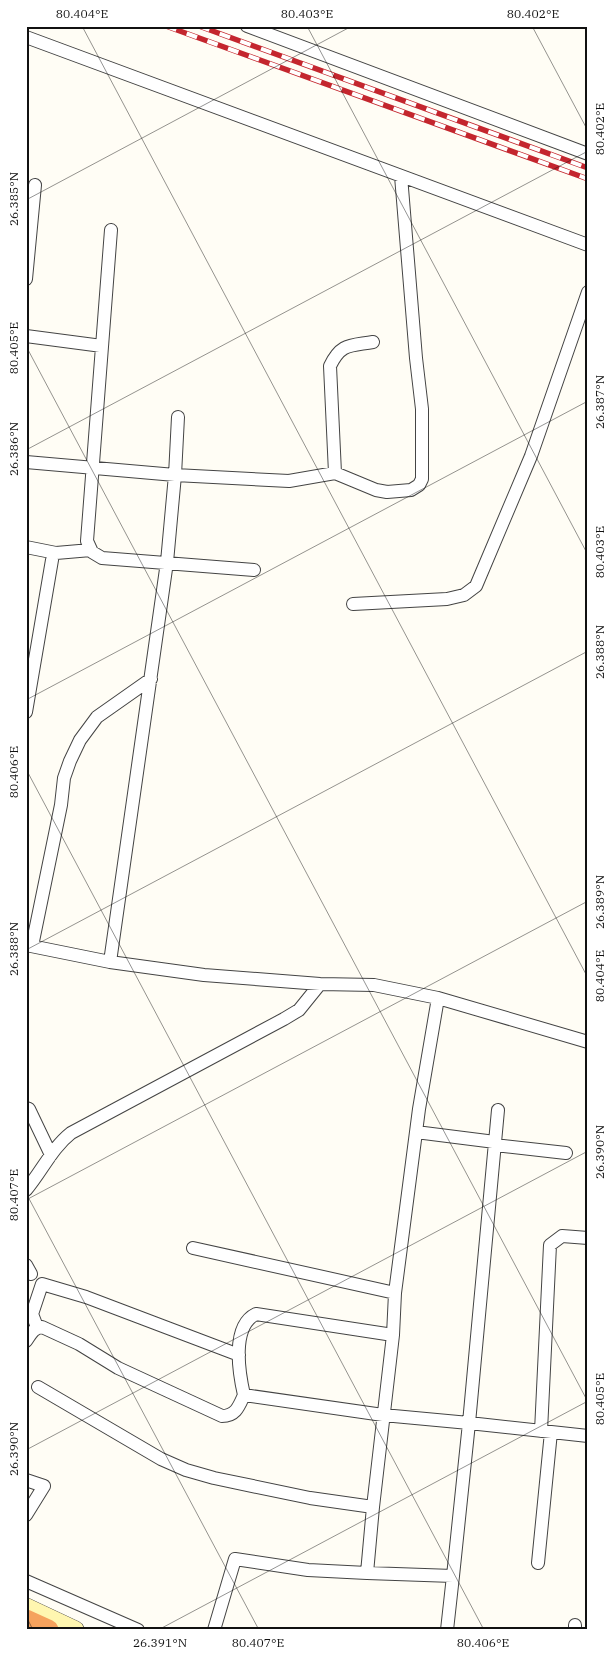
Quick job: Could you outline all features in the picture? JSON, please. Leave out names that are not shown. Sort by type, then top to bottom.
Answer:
[{"type":"highway","points":[[26,1620],[48,1630]]},
{"type":"main road","points":[[26,1607],[76,1630]]},
{"type":"street","points":[[247,26],[588,154]]},
{"type":"street","points":[[26,37],[588,245]]},
{"type":"street","points":[[26,462],[175,475],[288,481],[335,473],[376,490],[387,492],[411,490],[419,486],[422,479],[422,409],[401,176]]},
{"type":"street","points":[[26,279],[35,186]]},
{"type":"street","points":[[111,230],[87,541],[91,550],[102,558],[254,570]]},
{"type":"street","points":[[353,604],[447,599],[464,595],[476,586],[531,456],[588,292]]},
{"type":"street","points":[[26,336],[102,346]]},
{"type":"street","points":[[335,473],[330,366],[335,355],[342,347],[373,342]]},
{"type":"street","points":[[110,962],[167,562],[178,417]]},
{"type":"street","points":[[26,547],[56,553],[91,550]]},
{"type":"street","points":[[26,712],[52,560]]},
{"type":"street","points":[[150,679],[97,716],[80,740],[70,761],[64,778],[61,805],[29,946],[110,962],[204,975],[320,984],[374,985],[438,998],[588,1042]]},
{"type":"street","points":[[26,1190],[38,1176],[51,1154],[71,1133],[284,1020],[298,1010],[320,984]]},
{"type":"street","points":[[367,1573],[393,1335],[395,1293],[416,1132],[438,998]]},
{"type":"street","points":[[26,1108],[29,1110],[51,1154]]},
{"type":"street","points":[[447,1630],[469,1423],[498,1110]]},
{"type":"street","points":[[416,1132],[566,1153]]},
{"type":"street","points":[[538,1564],[546,1432],[550,1245],[562,1236],[588,1238]]},
{"type":"street","points":[[193,1248],[395,1293]]},
{"type":"street","points":[[37,1327],[32,1314],[42,1284],[86,1297],[239,1354]]},
{"type":"street","points":[[26,1341],[37,1327],[42,1327],[118,1368],[222,1416],[230,1416],[234,1413],[244,1395],[239,1373],[240,1339],[245,1321],[256,1314],[393,1335]]},
{"type":"street","points":[[38,1387],[162,1459],[186,1470],[214,1478],[310,1498],[373,1507]]},
{"type":"street","points":[[244,1395],[383,1415],[588,1436]]},
{"type":"street","points":[[26,1480],[44,1486],[26,1515]]},
{"type":"street","points":[[214,1630],[234,1559],[308,1570],[453,1576]]},
{"type":"street","points":[[26,1582],[138,1630]]},
{"type":"railway","points":[[166,26],[588,179]]},
{"type":"railway","points":[[199,26],[588,168]]}]
